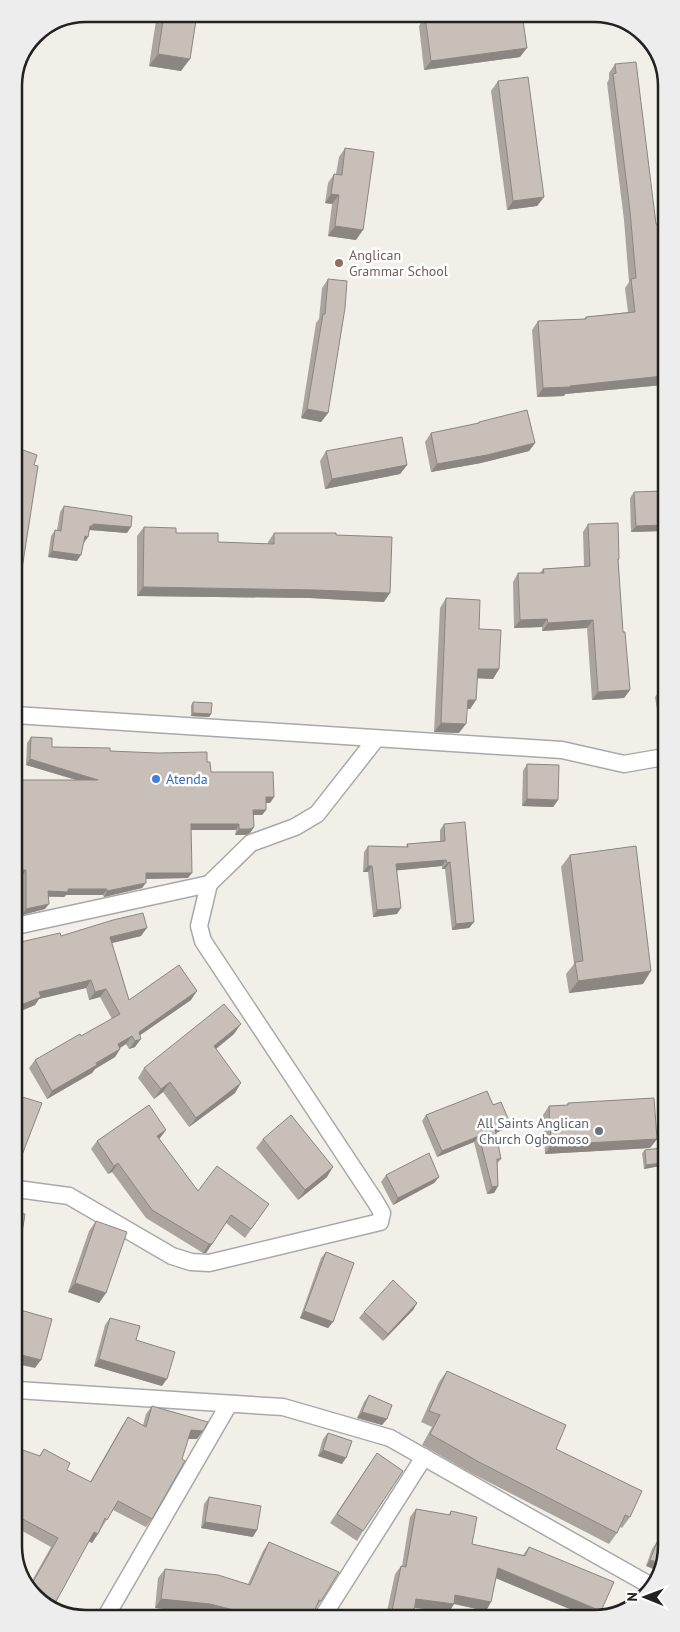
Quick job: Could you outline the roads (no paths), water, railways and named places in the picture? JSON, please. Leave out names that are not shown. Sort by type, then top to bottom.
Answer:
[{"type":"street","points":[[23,716],[562,750],[624,764],[658,757]]},
{"type":"street","points":[[23,924],[209,884],[251,843],[295,827],[316,814],[376,738]]},
{"type":"street","points":[[23,1190],[69,1196],[172,1256],[191,1262],[210,1263],[380,1222],[382,1213],[375,1201],[203,941],[199,926],[209,884]]},
{"type":"street","points":[[23,1390],[283,1407],[390,1438],[626,1572]]},
{"type":"street","points":[[110,1609],[229,1404]]},
{"type":"street","points":[[327,1609],[424,1457]]},
{"type":"place","name":"Anglican Grammar School","points":[[339,263]]},
{"type":"place","name":"Atenda","points":[[156,779]]},
{"type":"place","name":"All Saints Anglican Church Ogbomoso","points":[[599,1131]]}]
